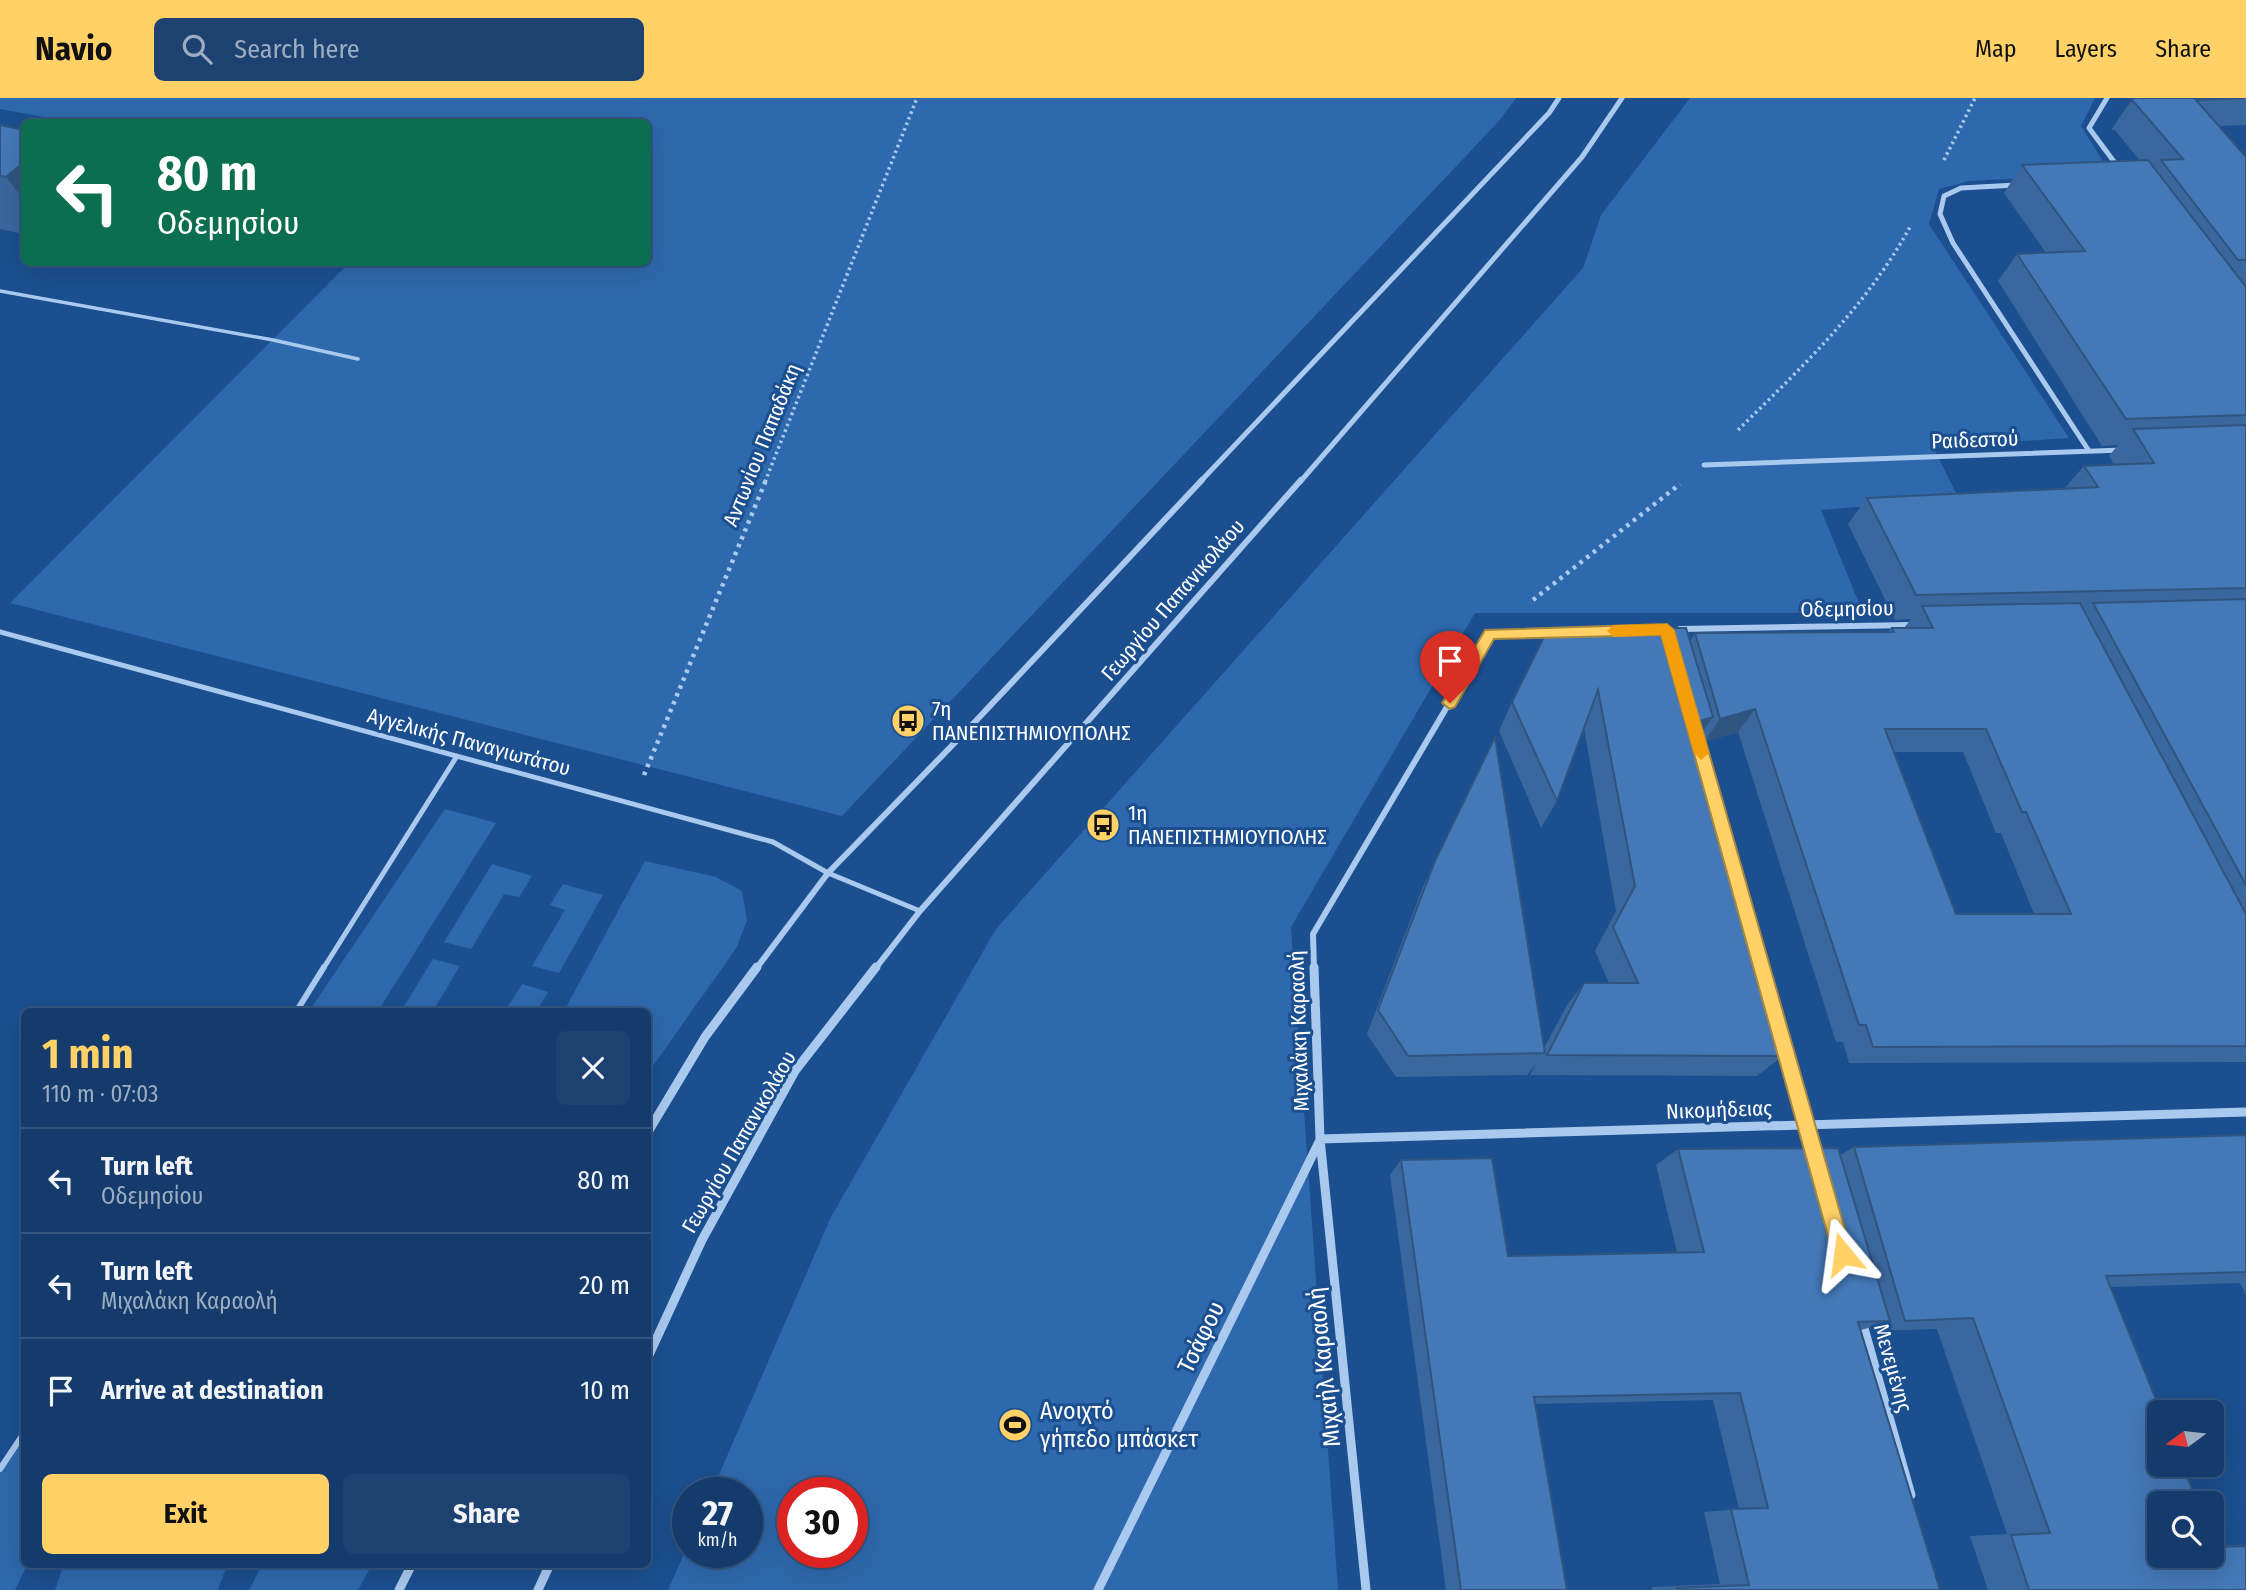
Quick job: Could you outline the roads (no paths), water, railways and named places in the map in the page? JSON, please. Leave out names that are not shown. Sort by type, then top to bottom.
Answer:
[{"type":"street","points":[[651,1127],[705,1037],[828,873],[1549,113],[1559,98]]},
{"type":"street","name":"Γεωργίου Παπανικολάου","points":[[651,1350],[702,1240],[795,1071],[919,911],[1457,304],[1582,158],[1622,98]]},
{"type":"street","points":[[2107,98],[2089,128],[2120,169]]},
{"type":"street","points":[[2030,184],[1961,188],[1944,195],[1940,214],[1953,243],[2089,452]]},
{"type":"street","name":"Ραιδεστού","points":[[1704,465],[2128,450]]},
{"type":"street","name":"Οδεμησίου","points":[[1667,630],[1923,625]]},
{"type":"street","name":"Μιχαλάκη Καραολή","points":[[1320,1139],[1313,934],[1490,634],[1572,632]]},
{"type":"street","points":[[1693,723],[1818,1165]]},
{"type":"street","name":"Νικομήδειας","points":[[1320,1139],[2246,1112]]},
{"type":"street","name":"Τσάφου","points":[[1098,1590],[1320,1139]]},
{"type":"street","name":"Μιχαήλ Καραολή","points":[[1320,1139],[1366,1590]]},
{"type":"street","name":"Μενεμένης","points":[[1859,1311],[1915,1510]]},
{"type":"street","points":[[399,1590],[410,1568]]},
{"type":"street","points":[[538,1590],[548,1568]]},
{"type":"lane","points":[[0,290],[273,340],[358,359]]},
{"type":"lane","name":"Αγγελικής Παναγιωτάτου","points":[[0,632],[773,842],[828,873],[919,911]]},
{"type":"lane","points":[[299,1008],[457,755]]},
{"type":"lane","points":[[0,1469],[21,1438]]},
{"type":"place","name":"7η ΠΑΝΕΠΙΣΤΗΜΙΟΥΠΟΛΗΣ","points":[[908,721]]},
{"type":"place","name":"1η ΠΑΝΕΠΙΣΤΗΜΙΟΥΠΟΛΗΣ","points":[[1103,825]]},
{"type":"place","name":"Ανοιχτό γήπεδο μπάσκετ","points":[[1015,1425]]}]
